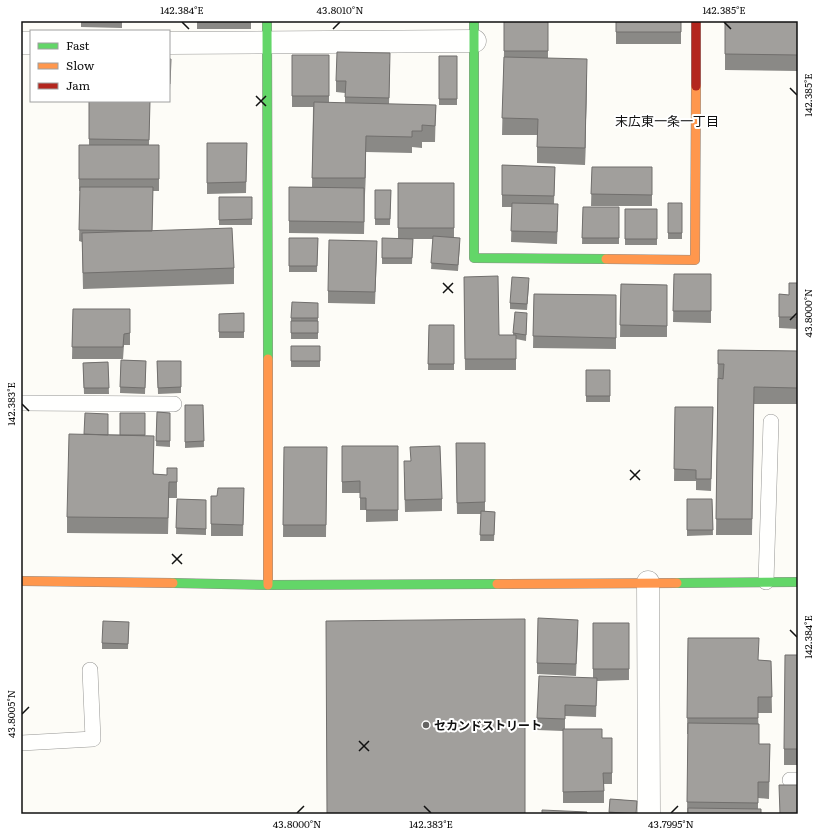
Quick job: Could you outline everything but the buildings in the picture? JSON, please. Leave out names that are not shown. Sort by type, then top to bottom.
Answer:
[{"type":"street","points":[[267,21],[268,585]]},
{"type":"street","points":[[170,43],[267,43],[474,31],[474,258],[695,260],[696,21]]},
{"type":"street","points":[[21,581],[268,585],[798,582]]},
{"type":"street","points":[[648,582],[649,814]]},
{"type":"lane","points":[[21,403],[174,404]]},
{"type":"lane","points":[[766,582],[771,422]]},
{"type":"lane","points":[[21,743],[93,739],[90,670]]},
{"type":"traffic: fast","points":[[267,21],[268,359]]},
{"type":"traffic: fast","points":[[474,21],[474,258],[606,259]]},
{"type":"traffic: fast","points":[[677,583],[798,582]]},
{"type":"traffic: fast","points":[[173,583],[268,585],[497,584]]},
{"type":"traffic: slow","points":[[606,259],[695,260],[696,86]]},
{"type":"traffic: slow","points":[[268,359],[268,585]]},
{"type":"traffic: slow","points":[[21,581],[173,583]]},
{"type":"traffic: slow","points":[[497,584],[677,583]]},
{"type":"traffic: jam","points":[[696,21],[696,86]]},
{"type":"place","name":"セカンドストリート","points":[[426,725]]},
{"type":"district","name":"末広東一条一丁目","points":[[667,120]]}]
